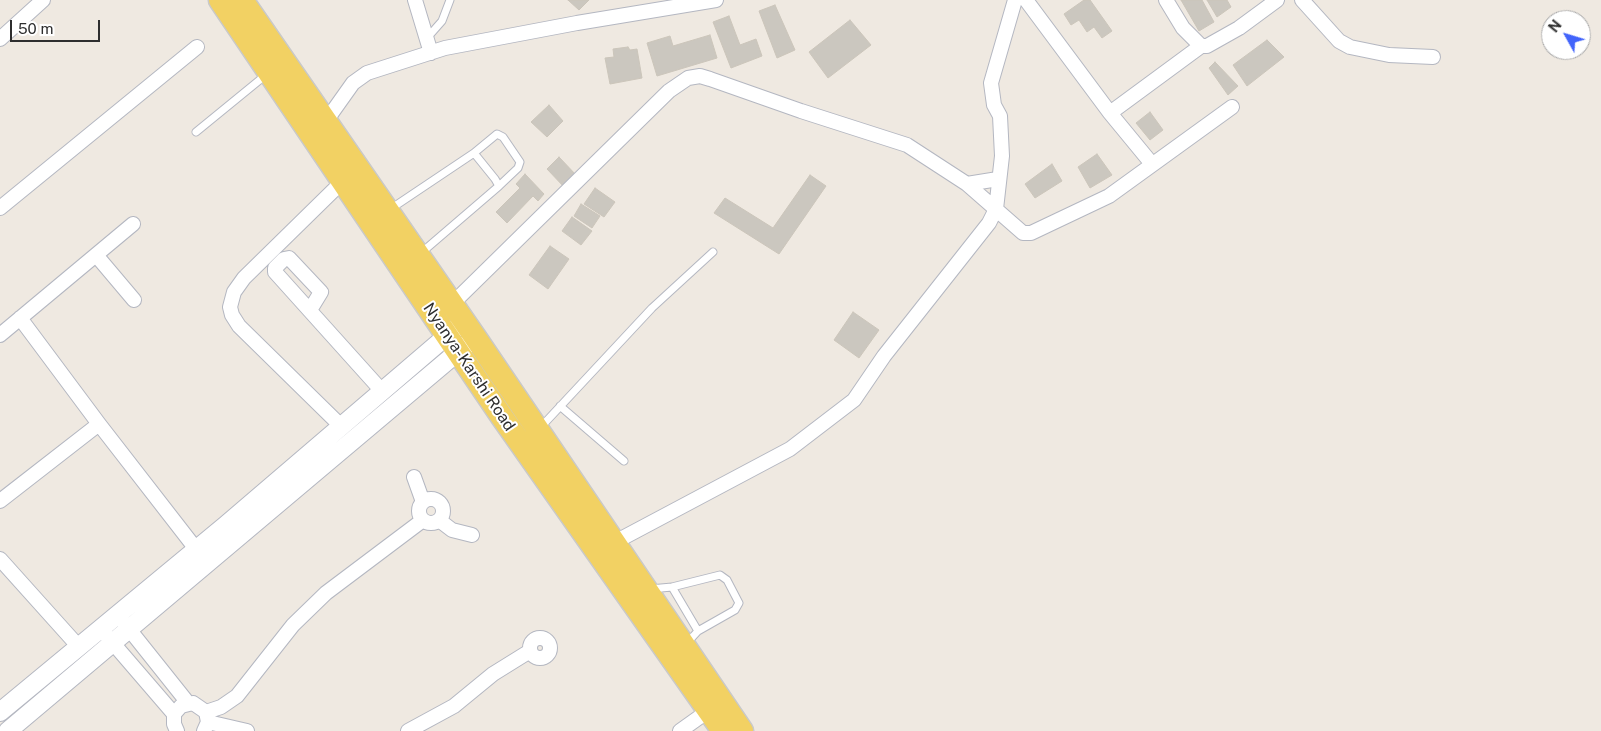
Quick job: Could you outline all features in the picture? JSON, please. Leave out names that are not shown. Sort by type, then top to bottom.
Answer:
[{"type":"main road","name":"Nyanya-Karshi Road","points":[[220,0],[452,344],[679,637],[708,711],[723,731]]},
{"type":"main road","name":"Nyanya-Karshi Road","points":[[242,0],[648,589],[742,731]]},
{"type":"street","points":[[0,39],[43,0]]},
{"type":"street","points":[[415,0],[431,53]]},
{"type":"street","points":[[326,121],[353,83],[367,74],[431,53],[577,23],[716,0]]},
{"type":"street","points":[[615,542],[790,449],[854,400],[884,356],[989,223],[996,209],[1002,136],[1000,116],[994,105],[991,83],[1015,0]]},
{"type":"street","points":[[1026,0],[1110,113],[1152,164]]},
{"type":"street","points":[[1166,0],[1182,28],[1201,46]]},
{"type":"street","points":[[1110,113],[1201,46],[1207,46],[1239,28],[1277,0]]},
{"type":"street","points":[[1302,0],[1338,42],[1350,47],[1389,55],[1433,57]]},
{"type":"street","points":[[0,208],[197,47]]},
{"type":"street","points":[[8,731],[129,630],[452,344],[464,321],[669,92],[688,78],[700,76],[710,79],[907,145],[966,184],[1023,232],[1031,233],[1109,196],[1130,183],[1152,164],[1232,106]]},
{"type":"street","points":[[966,184],[998,179]]},
{"type":"street","points":[[341,426],[239,326],[232,315],[230,307],[234,292],[244,278],[342,181]]},
{"type":"street","points":[[0,335],[133,224]]},
{"type":"street","points":[[96,254],[134,300]]},
{"type":"street","points":[[310,310],[382,391]]},
{"type":"street","points":[[20,318],[196,549]]},
{"type":"street","points":[[0,712],[382,391],[452,344]]},
{"type":"street","points":[[0,501],[99,424]]},
{"type":"street","points":[[414,477],[423,502],[419,513],[423,520],[430,523],[439,520],[443,511],[441,503],[434,499],[423,502]]},
{"type":"street","points":[[206,722],[221,707],[237,696],[293,625],[326,593],[423,520]]},
{"type":"street","points":[[439,520],[452,530],[472,536]]},
{"type":"street","points":[[0,560],[79,647]]},
{"type":"street","points":[[117,614],[188,703]]},
{"type":"street","points":[[100,629],[174,714],[174,724],[177,731]]},
{"type":"street","points":[[408,731],[454,706],[493,674],[530,651]]},
{"type":"street","points":[[174,714],[181,706],[188,703],[198,704],[206,722]]},
{"type":"street","points":[[680,731],[708,711]]},
{"type":"street","points":[[206,722],[247,731]]},
{"type":"lane","points":[[426,38],[442,21],[450,0]]},
{"type":"lane","points":[[196,132],[269,72]]},
{"type":"lane","points":[[388,211],[474,153],[497,134],[503,137],[520,162],[518,168],[419,255]]},
{"type":"lane","points":[[474,153],[499,186]]},
{"type":"lane","points":[[538,430],[652,308],[713,252]]},
{"type":"lane","points":[[560,406],[624,461]]},
{"type":"lane","points":[[648,589],[672,587],[720,575],[727,580],[739,603],[735,610],[679,637],[672,587]]},
{"type":"building","points":[[568,0],[589,0],[579,10]]},
{"type":"building","points":[[1084,0],[1090,0],[1112,31],[1102,38],[1094,27],[1087,32],[1079,20],[1071,25],[1064,14]]},
{"type":"building","points":[[1181,0],[1202,0],[1214,22],[1199,31]]},
{"type":"building","points":[[1207,0],[1227,0],[1231,7],[1217,17]]},
{"type":"building","points":[[775,5],[795,50],[777,58],[759,11]]},
{"type":"building","points":[[729,16],[740,45],[756,39],[762,56],[731,68],[713,22]]},
{"type":"building","points":[[850,20],[871,45],[828,78],[809,52]]},
{"type":"building","points":[[710,35],[717,58],[657,76],[647,43],[670,36],[673,46]]},
{"type":"building","points":[[1267,40],[1284,57],[1247,86],[1233,65]]},
{"type":"building","points":[[628,47],[630,50],[637,49],[642,78],[610,84],[605,58],[614,57],[613,49]]},
{"type":"building","points":[[1215,62],[1238,86],[1228,95],[1209,68]]},
{"type":"building","points":[[549,105],[563,121],[547,137],[531,122]]},
{"type":"building","points":[[1150,112],[1163,130],[1150,140],[1136,123]]},
{"type":"building","points":[[1097,154],[1112,175],[1090,188],[1078,167]]},
{"type":"building","points":[[559,157],[577,176],[565,188],[547,169]]},
{"type":"building","points":[[1052,164],[1062,181],[1035,198],[1025,184]]},
{"type":"building","points":[[525,174],[544,194],[538,201],[533,196],[507,223],[496,212],[520,188],[516,184]]},
{"type":"building","points":[[810,175],[826,186],[779,254],[714,213],[725,198],[773,228]]},
{"type":"building","points":[[595,188],[615,202],[604,217],[584,204]]},
{"type":"building","points":[[581,204],[600,216],[592,228],[574,216]]},
{"type":"building","points":[[572,217],[592,231],[581,245],[562,231]]},
{"type":"building","points":[[550,246],[569,259],[548,289],[529,275]]},
{"type":"building","points":[[853,312],[879,330],[859,358],[834,340]]}]
